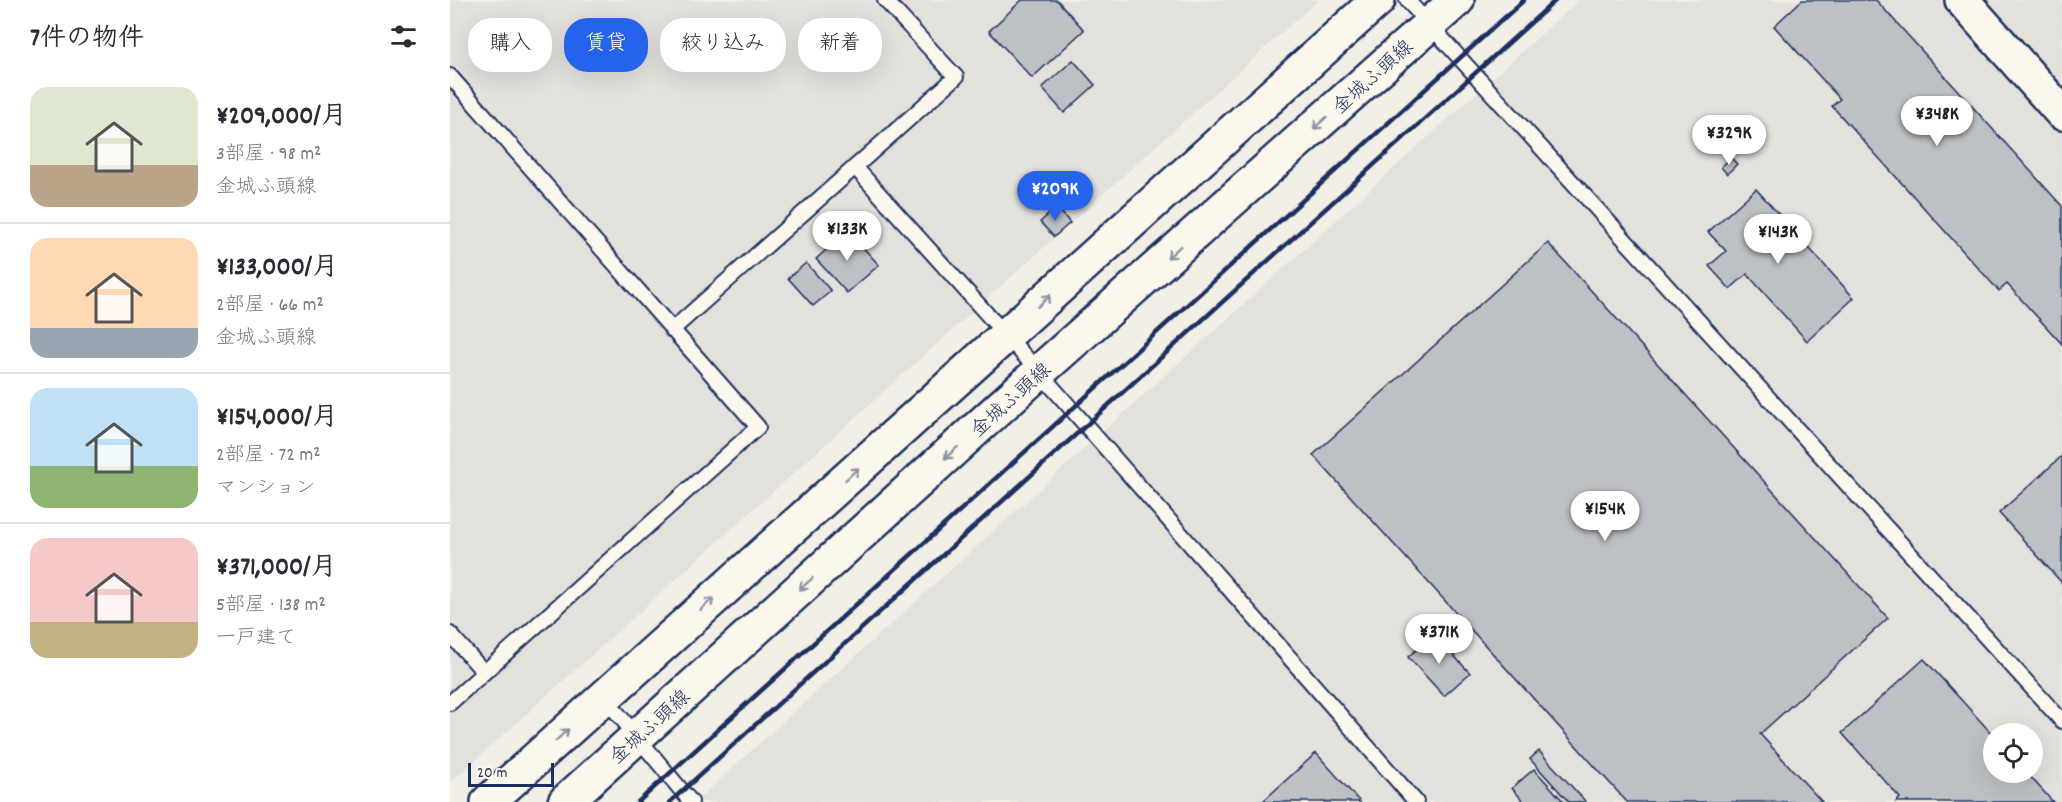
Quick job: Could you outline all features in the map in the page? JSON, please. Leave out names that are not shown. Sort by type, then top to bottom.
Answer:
[{"type":"main road","points":[[488,802],[1378,0]]},
{"type":"main road","name":"金城ふ頭線","points":[[565,802],[1039,372],[1457,0]]},
{"type":"main road","points":[[1962,0],[2062,113]]},
{"type":"lane","points":[[672,330],[956,76],[885,0]]},
{"type":"lane","points":[[1407,0],[2062,721]]},
{"type":"lane","points":[[450,76],[758,427],[450,703]]},
{"type":"lane","points":[[855,167],[1039,372],[1416,802]]},
{"type":"lane","points":[[450,634],[484,672]]},
{"type":"lane","points":[[604,696],[636,738],[691,802]]},
{"type":"shaded area","points":[[450,0],[1318,0],[450,783]]},
{"type":"shaded area","points":[[1579,0],[2062,0],[2062,802],[695,802]]},
{"type":"building","points":[[1022,0],[1057,0],[1084,30],[1032,78],[989,31]]},
{"type":"building","points":[[1802,0],[1876,0],[2062,206],[2062,344],[2007,284],[1999,291],[1832,106],[1840,99],[1774,26]]},
{"type":"building","points":[[1073,60],[1095,85],[1064,113],[1042,88]]},
{"type":"building","points":[[1731,158],[1737,164],[1727,174],[1721,167]]},
{"type":"building","points":[[1756,189],[1854,298],[1807,341],[1747,274],[1730,289],[1709,266],[1726,251],[1708,232]]},
{"type":"building","points":[[1057,207],[1070,223],[1054,237],[1040,222]]},
{"type":"building","points":[[848,231],[879,265],[847,293],[816,259]]},
{"type":"building","points":[[1548,243],[1888,618],[1760,734],[1822,802],[1627,802],[1313,455]]},
{"type":"building","points":[[806,263],[831,291],[813,306],[788,278]]},
{"type":"building","points":[[2062,456],[2062,583],[1999,513]]},
{"type":"building","points":[[1434,634],[1470,673],[1444,696],[1408,657]]},
{"type":"building","points":[[1924,659],[1983,724],[1983,783],[2036,783],[2053,802],[1896,802],[1900,798],[1842,733]]},
{"type":"building","points":[[1539,751],[1586,802],[1569,802],[1530,759]]},
{"type":"building","points":[[1316,753],[1360,802],[1262,802]]},
{"type":"building","points":[[1534,769],[1564,802],[1524,802],[1512,788]]},
{"type":"railway","points":[[638,802],[1524,0]]},
{"type":"railway","points":[[670,802],[1556,0]]}]
